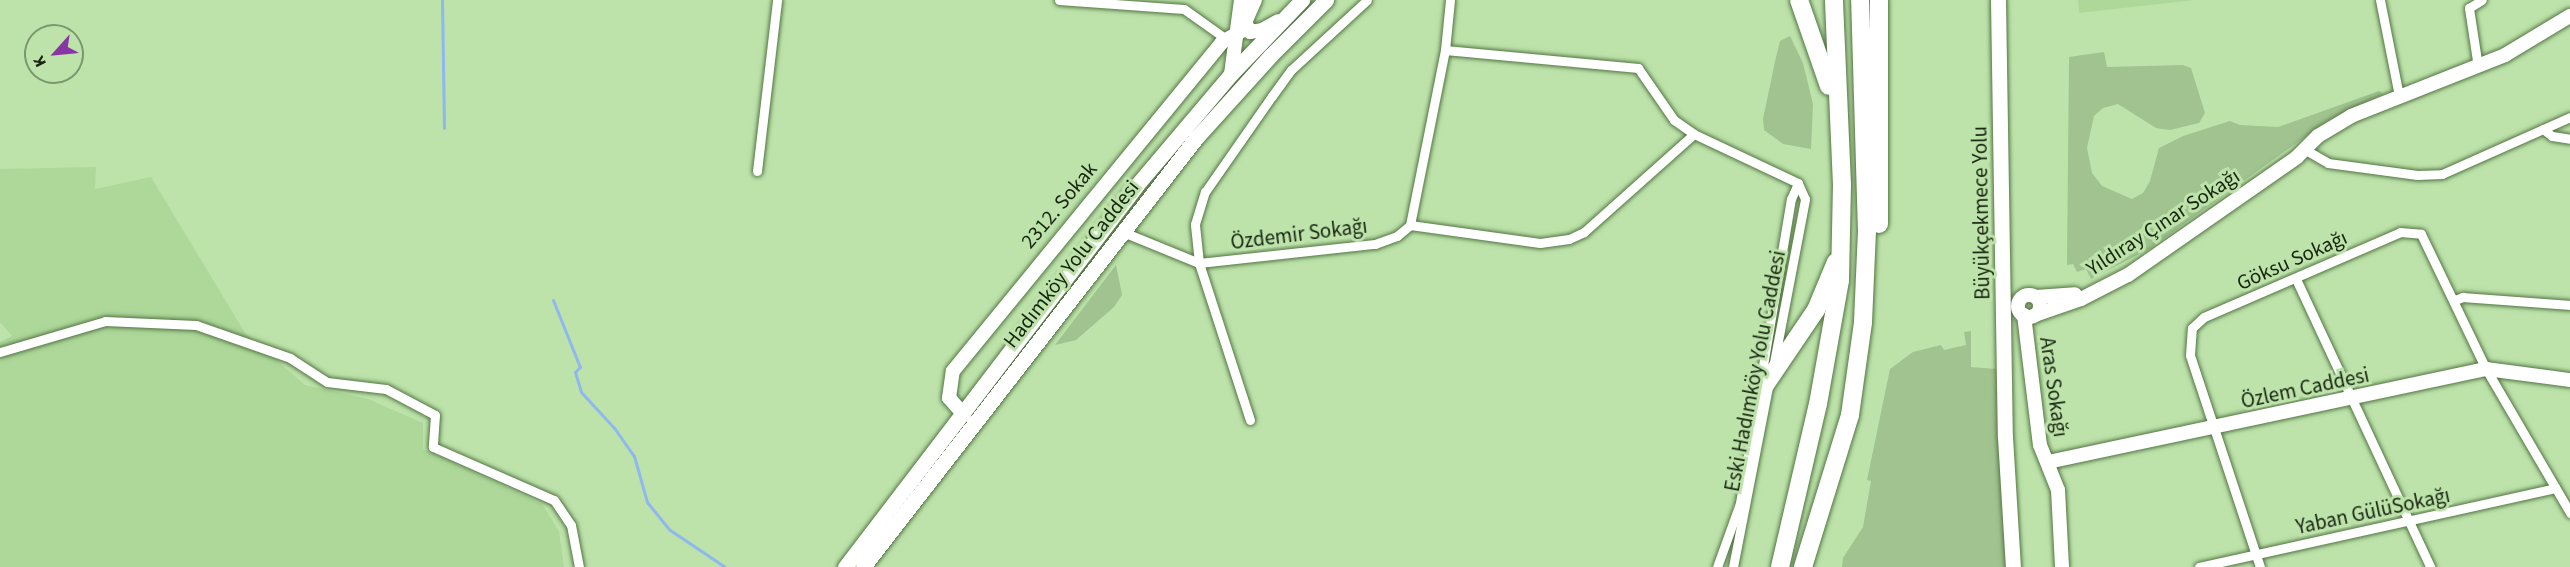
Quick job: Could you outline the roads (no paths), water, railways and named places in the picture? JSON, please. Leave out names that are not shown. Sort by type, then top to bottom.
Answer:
[{"type":"highway","points":[[1800,0],[1820,52],[1841,130]]},
{"type":"highway","points":[[1780,567],[1835,321],[1842,246],[1841,130],[1834,0]]},
{"type":"highway","points":[[1858,364],[1867,232],[1860,0]]},
{"type":"highway","points":[[1803,567],[1842,449],[1858,364],[1875,304],[1878,262],[1879,0]]},
{"type":"highway","points":[[1757,397],[1816,310],[1842,246]]},
{"type":"main road","name":"Hadımköy Yolu Caddesi","points":[[845,567],[964,415],[1136,186],[1231,74],[1302,0]]},
{"type":"main road","name":"Hadımköy Yolu Caddesi","points":[[863,567],[1123,232],[1227,103],[1326,0]]},
{"type":"main road","points":[[1826,0],[1835,28]]},
{"type":"main road","points":[[1998,0],[2000,59]]},
{"type":"main road","points":[[2000,59],[2006,0]]},
{"type":"main road","name":"Büyükçekmece Yolu","points":[[2000,59],[2005,437],[2013,567]]},
{"type":"street","points":[[757,171],[777,0]]},
{"type":"street","points":[[1059,0],[1185,5],[1236,33],[1255,33],[1285,16]]},
{"type":"street","name":"2312. Sokak","points":[[1231,74],[1241,0]]},
{"type":"street","name":"2312. Sokak","points":[[964,415],[949,399],[953,371],[1236,33],[1255,0]]},
{"type":"street","points":[[1250,420],[1199,263],[1195,224],[1205,192],[1231,149],[1291,70],[1367,0]]},
{"type":"street","points":[[1450,0],[1445,50],[1410,225],[1540,243],[1569,239],[1584,232],[1694,134]]},
{"type":"street","points":[[2380,0],[2399,96]]},
{"type":"street","points":[[2478,67],[2469,8],[2482,0]]},
{"type":"street","name":"Yıldıray Çınar Sokağı","points":[[2004,328],[2052,303],[2117,274],[2288,156],[2304,149],[2351,116],[2478,67],[2570,16]]},
{"type":"street","points":[[1445,50],[1638,68],[1674,120],[1694,134],[1798,183]]},
{"type":"street","points":[[2304,149],[2328,163],[2417,175],[2442,174],[2570,117]]},
{"type":"street","points":[[2543,129],[2552,136],[2570,139]]},
{"type":"street","name":"Eski Hadımköy Yolu Caddesi","points":[[1717,567],[1740,503],[1752,458],[1757,397],[1772,303],[1791,199],[1798,183]]},
{"type":"street","name":"Eski Hadımköy Yolu Caddesi","points":[[1733,567],[1752,458],[1786,314],[1805,199],[1798,183]]},
{"type":"street","name":"Özdemir Sokağı","points":[[1123,232],[1199,263],[1375,244],[1397,236],[1410,225]]},
{"type":"street","name":"Göksu Sokağı","points":[[2214,428],[2190,355],[2188,341],[2192,328],[2204,317],[2400,232],[2421,234],[2454,300]]},
{"type":"street","points":[[2295,279],[2430,567]]},
{"type":"street","name":"Yıldıray Çınar Sokağı","points":[[2002,290],[2052,303]]},
{"type":"street","points":[[2028,316],[2019,304],[2031,296]]},
{"type":"street","points":[[2570,305],[2463,297],[2454,300],[2486,369],[2570,513]]},
{"type":"street","points":[[1772,303],[1786,314]]},
{"type":"street","name":"Aras Sokağı","points":[[2028,316],[2040,445],[2058,490],[2062,567]]},
{"type":"street","points":[[0,352],[105,321],[196,325],[290,358],[327,382],[386,389],[435,415],[433,447],[554,500],[572,525],[579,567]]},
{"type":"street","name":"Özlem Caddesi","points":[[2048,462],[2350,400],[2486,369],[2570,380]]},
{"type":"street","points":[[2214,428],[2260,567]]},
{"type":"street","name":"Yaban GülüSokağı","points":[[2199,567],[2409,523],[2555,488]]},
{"type":"waterway","points":[[442,0],[444,128]]},
{"type":"waterway","points":[[553,300],[580,367],[575,372],[581,392],[615,429],[634,456],[647,502],[670,530],[725,567]]}]
